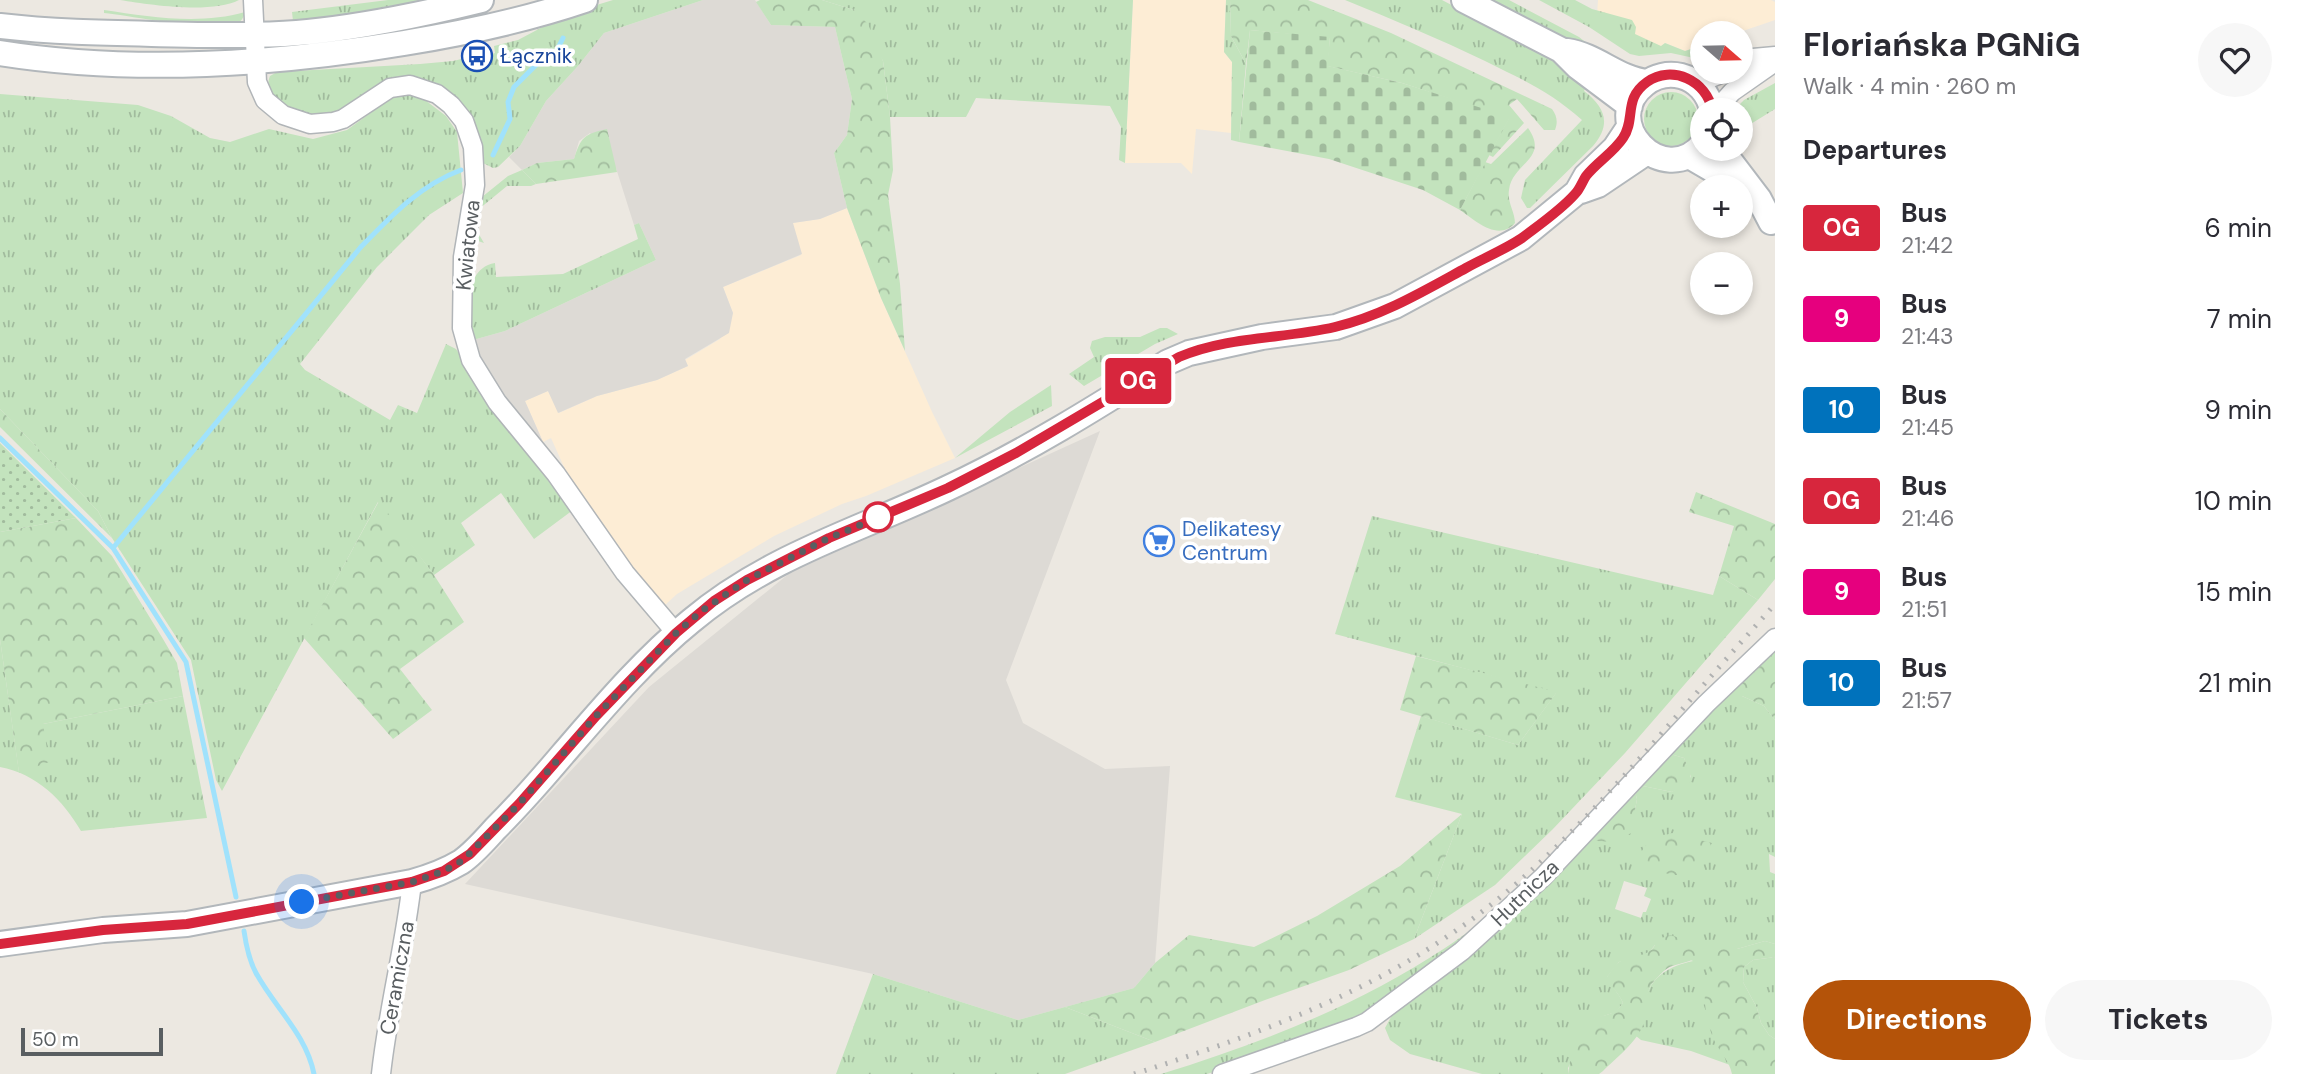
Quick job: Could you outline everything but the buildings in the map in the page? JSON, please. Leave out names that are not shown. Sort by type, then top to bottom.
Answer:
[{"type":"street","name":"Kwiatowa","points":[[253,0],[257,82],[265,100],[283,115],[301,122],[321,125],[343,119],[381,92],[401,85],[429,90],[457,112],[470,133],[473,147],[475,185],[463,257],[461,328],[471,360],[497,402],[556,474],[625,573],[676,633]]},
{"type":"street","points":[[0,26],[110,34],[255,36],[308,33],[425,14],[481,0]]},
{"type":"street","points":[[0,53],[156,64],[255,61],[363,50],[467,32],[515,22],[585,0]]},
{"type":"street","points":[[1465,0],[1561,50],[1588,56],[1631,79],[1647,82]]},
{"type":"street","points":[[1561,50],[1630,116],[1639,146],[1667,160],[1690,152]]},
{"type":"street","points":[[1754,58],[1775,56]]},
{"type":"street","points":[[1726,98],[1775,62]]},
{"type":"street","points":[[1577,192],[1586,176],[1615,148],[1630,116],[1633,97],[1647,82],[1665,75],[1676,75],[1690,80]]},
{"type":"street","points":[[1697,84],[1708,98]]},
{"type":"street","points":[[0,944],[103,930],[187,924],[412,882],[444,871],[470,854],[519,804],[596,716],[676,633],[714,601],[747,580],[829,538],[948,488],[1082,416],[1168,362],[1189,353],[1262,337],[1336,327],[1395,306],[1521,238],[1577,192],[1598,185],[1647,152]]},
{"type":"street","points":[[1705,161],[1719,175]]},
{"type":"street","points":[[1730,161],[1750,186],[1773,224]]},
{"type":"street","points":[[1753,206],[1773,224]]},
{"type":"street","name":"Hutnicza","points":[[1222,1074],[1367,1022],[1462,951],[1543,877],[1706,704],[1775,638]]},
{"type":"street","name":"Ceramiczna","points":[[382,1074],[393,997],[407,928],[412,882]]},
{"type":"shaded area","points":[[703,0],[755,0],[771,25],[835,27],[852,99],[847,135],[834,153],[847,208],[820,219],[793,223],[802,254],[723,287],[733,313],[729,333],[685,359],[688,366],[657,380],[597,396],[558,413],[548,391],[525,401],[543,442],[539,444],[491,380],[473,340],[505,331],[656,260],[639,223],[634,225],[616,168],[590,133],[579,141],[574,159],[537,163],[522,170],[509,157],[520,146],[546,101],[604,33]]},
{"type":"shaded area","points":[[1133,0],[1226,0],[1224,52],[1232,62],[1231,133],[1196,129],[1192,174],[1181,163],[1125,163]]},
{"type":"shaded area","points":[[1598,0],[1775,2],[1775,20],[1754,27],[1754,21],[1690,21],[1690,49],[1685,51],[1665,43],[1660,47],[1597,16]]},
{"type":"shaded area","points":[[847,208],[881,298],[955,458],[842,504],[774,536],[677,594],[665,605],[657,602],[573,487],[551,438],[543,442],[525,401],[548,391],[559,413],[597,396],[657,380],[688,366],[685,360],[720,339],[733,313],[723,287],[801,255],[792,223],[820,219]]},
{"type":"shaded area","points":[[1100,431],[1006,680],[1023,723],[1105,769],[1170,766],[1155,963],[1134,988],[1018,1020],[873,974],[465,884],[649,687],[791,572]]},
{"type":"green space","points":[[120,0],[239,0],[213,7],[197,7]]},
{"type":"green space","points":[[388,0],[444,0],[293,21],[292,12]]},
{"type":"green space","points":[[613,0],[703,0],[604,33],[546,101],[520,146],[498,167],[493,168],[483,163],[476,134],[455,98],[431,83],[406,78],[388,80],[343,110],[321,116],[298,112],[278,103],[268,86],[270,76],[277,72],[420,64],[470,57],[471,61],[495,53],[494,46],[518,40],[567,14]]},
{"type":"green space","points":[[822,0],[1133,0],[1125,163],[1119,160],[1121,127],[1110,106],[976,98],[966,117],[890,117],[883,61],[854,10]]},
{"type":"green space","points":[[822,0],[854,10],[868,24],[883,61],[890,117],[893,170],[888,195],[900,284],[905,351],[881,298],[847,208],[834,153],[847,135],[852,99],[835,27],[771,25],[756,2]]},
{"type":"green space","points":[[1226,0],[1230,0],[1231,36],[1246,64],[1239,142],[1231,140],[1232,62],[1224,52]]},
{"type":"green space","points":[[1230,0],[1308,0],[1391,33],[1552,109],[1556,119],[1555,130],[1544,130],[1517,99],[1509,105],[1524,123],[1493,157],[1489,155],[1509,118],[1402,83],[1327,66],[1330,38],[1250,30],[1246,64],[1231,36]]},
{"type":"green space","points":[[1345,0],[1442,0],[1547,55],[1588,83],[1584,91],[1597,103],[1604,116],[1603,130],[1599,138],[1527,208],[1521,198],[1525,180],[1582,120],[1547,94],[1512,74]]},
{"type":"green space","points":[[1488,0],[1509,0],[1579,37],[1603,56],[1543,29]]},
{"type":"green space","points":[[1539,0],[1575,0],[1592,9],[1632,20],[1636,27],[1635,34],[1661,46],[1665,43],[1685,51],[1690,49],[1690,57],[1671,53],[1639,56],[1630,54],[1589,27]]},
{"type":"green space","points":[[104,10],[193,19],[245,12],[236,24],[209,26],[104,13]]},
{"type":"green space","points":[[1250,30],[1330,37],[1328,66],[1402,83],[1510,117],[1460,210],[1423,190],[1329,159],[1239,142]]},
{"type":"green space","points":[[1775,83],[1775,109],[1753,123],[1753,98],[1748,98]]},
{"type":"green space","points":[[0,94],[138,105],[171,116],[210,138],[230,142],[269,129],[313,139],[347,130],[391,98],[409,94],[425,100],[446,116],[457,132],[463,193],[429,215],[377,267],[300,364],[305,370],[390,420],[398,405],[417,413],[446,344],[456,349],[573,510],[534,539],[501,493],[461,523],[475,545],[434,575],[378,502],[222,791],[216,780],[191,660],[112,538],[98,511],[0,409]]},
{"type":"green space","points":[[1661,94],[1681,94],[1690,100],[1690,138],[1681,144],[1661,144],[1652,138],[1646,129],[1646,109],[1652,100]]},
{"type":"green space","points":[[1528,128],[1534,138],[1535,147],[1516,173],[1509,190],[1515,223],[1501,231],[1487,228],[1460,210],[1485,162],[1491,164]]},
{"type":"green space","points":[[607,129],[617,172],[536,184],[522,170],[537,163],[574,159],[584,138]]},
{"type":"green space","points":[[522,170],[536,184],[507,186],[479,209],[482,197],[508,176]]},
{"type":"green space","points":[[479,210],[477,231],[484,243],[472,239]]},
{"type":"green space","points":[[639,223],[656,260],[505,331],[473,340],[470,294],[472,283],[484,267],[495,263],[496,277],[563,274],[638,239],[634,225]]},
{"type":"green space","points":[[1160,328],[1167,328],[1178,334],[1155,344],[1084,386],[1069,374],[1094,357],[1090,348],[1092,341],[1105,337],[1140,337]]},
{"type":"green space","points":[[1051,385],[1052,406],[955,458],[1010,412]]},
{"type":"green space","points":[[0,409],[98,511],[112,538],[0,427]]},
{"type":"green space","points":[[0,443],[76,518],[0,532]]},
{"type":"green space","points":[[1696,492],[1775,524],[1775,579],[1758,600],[1719,576],[1734,526],[1689,512]]},
{"type":"green space","points":[[379,501],[434,575],[464,622],[400,669],[432,710],[393,739],[304,638]]},
{"type":"green space","points":[[1372,516],[1713,595],[1719,576],[1758,600],[1625,753],[1553,829],[1495,885],[1414,939],[1462,814],[1395,797],[1421,716],[1518,745],[1556,693],[1335,634]]},
{"type":"green space","points":[[76,518],[112,556],[163,639],[177,663],[183,696],[43,724],[49,762],[19,773],[0,639],[0,532]]},
{"type":"green space","points":[[0,639],[19,772],[43,724],[183,696],[207,818],[81,831],[66,809],[48,790],[26,776],[0,767]]},
{"type":"green space","points":[[1775,647],[1775,720],[1764,706],[1732,688]]},
{"type":"green space","points":[[1416,656],[1557,692],[1518,745],[1400,710]]},
{"type":"green space","points":[[1741,674],[1742,696],[1764,706],[1775,720],[1775,857],[1769,854],[1770,872],[1775,874],[1775,944],[1765,941],[1737,949],[1721,949],[1705,996],[1712,1034],[1730,1065],[1691,1051],[1641,1040],[1636,1036],[1651,986],[1668,970],[1693,961],[1655,945],[1647,955],[1619,962],[1607,977],[1623,1003],[1616,1012],[1594,1019],[1568,1068],[1569,1074],[1482,1074],[1410,1054],[1390,1040],[1385,1028],[1396,1008],[1588,839],[1635,810],[1637,799],[1634,788],[1638,785],[1672,792],[1691,777],[1684,758],[1667,753]],"holes":[[[1624,881],[1647,888],[1644,896],[1651,899],[1641,918],[1615,909]]]},
{"type":"green space","points":[[1667,753],[1684,758],[1691,782],[1672,792],[1638,785]]},
{"type":"green space","points":[[1634,788],[1637,799],[1635,810],[1641,826],[1616,840],[1588,839]]},
{"type":"green space","points":[[1462,814],[1414,939],[1349,970],[1155,1042],[1065,1007],[1134,988],[1155,963],[1189,935],[1254,947],[1317,916],[1400,866]]},
{"type":"green space","points":[[1672,833],[1712,843],[1699,864],[1688,873],[1674,875],[1654,868],[1641,852],[1650,840]]},
{"type":"green space","points":[[1509,900],[1486,925],[1360,1017],[1273,1053],[1207,1074],[1161,1074],[1272,1036],[1378,988],[1445,948]]},
{"type":"green space","points":[[1671,935],[1703,947],[1701,952],[1694,959],[1668,968],[1652,984],[1646,1001],[1643,1025],[1626,1050],[1599,1074],[1569,1074],[1574,1046],[1585,1025],[1594,1018],[1614,1012],[1623,1003],[1606,978],[1619,962],[1647,952],[1658,939]]},
{"type":"green space","points":[[1765,941],[1775,944],[1775,957],[1753,960],[1744,967],[1743,982],[1757,1008],[1761,1023],[1775,1039],[1775,1074],[1732,1074],[1710,1029],[1705,1005],[1706,980],[1709,968],[1721,949],[1737,949]]},
{"type":"green space","points":[[1775,957],[1775,1039],[1761,1023],[1757,1008],[1743,982],[1744,967],[1753,960]]},
{"type":"green space","points":[[873,974],[1018,1020],[1065,1007],[1155,1042],[1065,1074],[836,1074]]},
{"type":"waterway","points":[[493,155],[510,119],[508,102],[514,87],[537,64],[552,60],[563,38]]},
{"type":"waterway","points":[[113,548],[360,248],[419,193],[461,170]]},
{"type":"waterway","points":[[0,438],[113,548],[186,662],[236,897]]},
{"type":"waterway","points":[[244,931],[254,968],[304,1046],[314,1074]]},
{"type":"railway","points":[[1134,1074],[1216,1047],[1335,999],[1411,959],[1477,915],[1532,869],[1584,819],[1775,604]]},
{"type":"bus line","name":"OG","points":[[0,944],[103,930],[187,924],[412,882],[444,871],[479,846],[596,716],[676,633],[714,601],[747,580],[829,538],[948,488],[1016,453],[1179,357],[1262,337],[1336,327],[1395,306],[1521,238],[1567,202],[1577,192],[1586,176],[1622,139],[1629,127],[1628,117],[1633,97],[1647,82],[1665,75],[1685,77],[1702,88],[1708,98]]},
{"type":"place","name":"Łącznik","points":[[477,56]]},
{"type":"place","name":"Delikatesy Centrum","points":[[1159,541]]},
{"type":"route","points":[[302,902],[412,882],[444,871],[463,860],[519,804],[596,716],[676,633],[703,610],[747,580],[829,538],[887,514],[878,517]]}]
